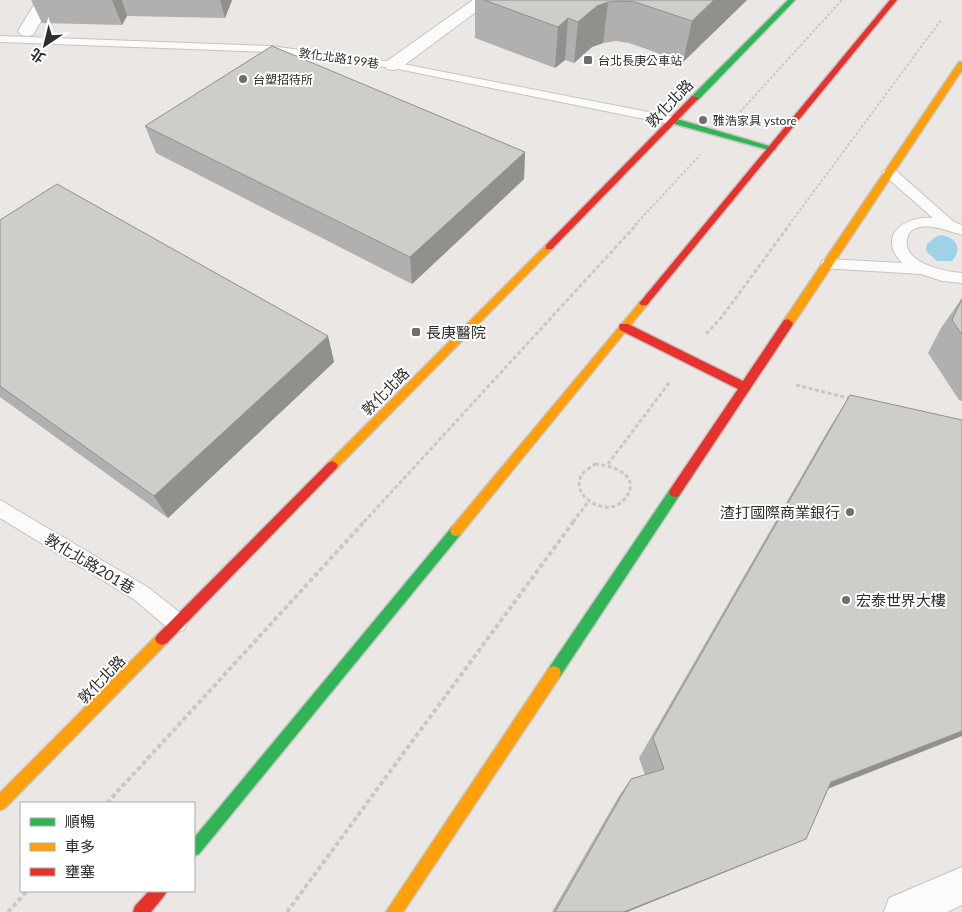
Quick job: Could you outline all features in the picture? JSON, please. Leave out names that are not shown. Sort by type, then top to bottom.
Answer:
[{"type":"main road","name":"敦化北路","points":[[0,803],[792,0]]},
{"type":"main road","points":[[195,847],[894,0]]},
{"type":"main road","points":[[394,912],[962,64]]},
{"type":"main road","points":[[674,121],[772,148]]},
{"type":"main road","points":[[624,327],[745,387]]},
{"type":"main road","points":[[141,912],[158,892]]},
{"type":"street","points":[[27,31],[45,0]]},
{"type":"street","points":[[392,65],[484,0]]},
{"type":"street","points":[[903,912],[962,886]]},
{"type":"lane","name":"敦化北路199巷","points":[[0,39],[270,49],[392,65],[674,121]]},
{"type":"lane","points":[[889,172],[955,227]]},
{"type":"lane","points":[[955,227],[927,222],[916,224],[906,228],[900,235],[899,243],[903,252],[922,269],[936,275],[962,278]]},
{"type":"lane","points":[[828,264],[922,269]]},
{"type":"lane","name":"敦化北路201巷","points":[[0,508],[142,594],[177,623]]},
{"type":"path","points":[[108,802],[842,0]]},
{"type":"path","points":[[701,339],[721,318],[941,20]]},
{"type":"path","points":[[608,464],[672,379]]},
{"type":"path","points":[[796,385],[861,401]]},
{"type":"path","points":[[595,464],[608,464],[620,470],[628,479],[630,490],[625,499],[614,506],[601,507],[588,502],[580,492],[578,480],[584,470],[595,464]]},
{"type":"path","points":[[287,912],[588,502]]},
{"type":"path","points":[[8,912],[26,892]]},
{"type":"water","points":[[942,235],[952,239],[957,245],[957,252],[952,261],[937,261],[926,251],[927,244],[937,236]]},
{"type":"building","points":[[484,0],[714,0],[692,21],[635,2],[622,1],[608,2],[597,6],[578,22],[568,18],[558,27]]},
{"type":"building","points":[[272,46],[525,152],[410,257],[145,126]]},
{"type":"building","points":[[57,184],[328,336],[154,496],[0,386],[0,220]]},
{"type":"building","points":[[962,299],[962,335],[952,320]]},
{"type":"building","name":"宏泰世界大樓","points":[[850,395],[962,420],[962,731],[831,782],[806,839],[624,912],[555,912],[631,779],[664,769],[653,738]]},
{"type":"traffic: fast","points":[[695,98],[792,0]]},
{"type":"traffic: fast","points":[[674,121],[772,148]]},
{"type":"traffic: fast","points":[[554,673],[675,492]]},
{"type":"traffic: fast","points":[[195,848],[456,531]]},
{"type":"traffic: slow","points":[[788,323],[962,64]]},
{"type":"traffic: slow","points":[[332,466],[549,247]]},
{"type":"traffic: slow","points":[[456,531],[644,303]]},
{"type":"traffic: slow","points":[[0,803],[162,639]]},
{"type":"traffic: slow","points":[[394,912],[554,673]]},
{"type":"traffic: jam","points":[[644,303],[894,0]]},
{"type":"traffic: jam","points":[[549,247],[695,98]]},
{"type":"traffic: jam","points":[[675,492],[788,323]]},
{"type":"traffic: jam","points":[[624,327],[745,387]]},
{"type":"traffic: jam","points":[[162,639],[332,466]]},
{"type":"traffic: jam","points":[[141,912],[158,892]]},
{"type":"place","name":"台北長庚公車站","points":[[588,60]]},
{"type":"place","name":"台塑招待所","points":[[243,79]]},
{"type":"place","name":"雅浩家具 ystore","points":[[703,120]]},
{"type":"place","name":"長庚醫院","points":[[416,332]]},
{"type":"place","name":"渣打國際商業銀行","points":[[850,512]]},
{"type":"place","name":"宏泰世界大樓","points":[[846,600]]}]
